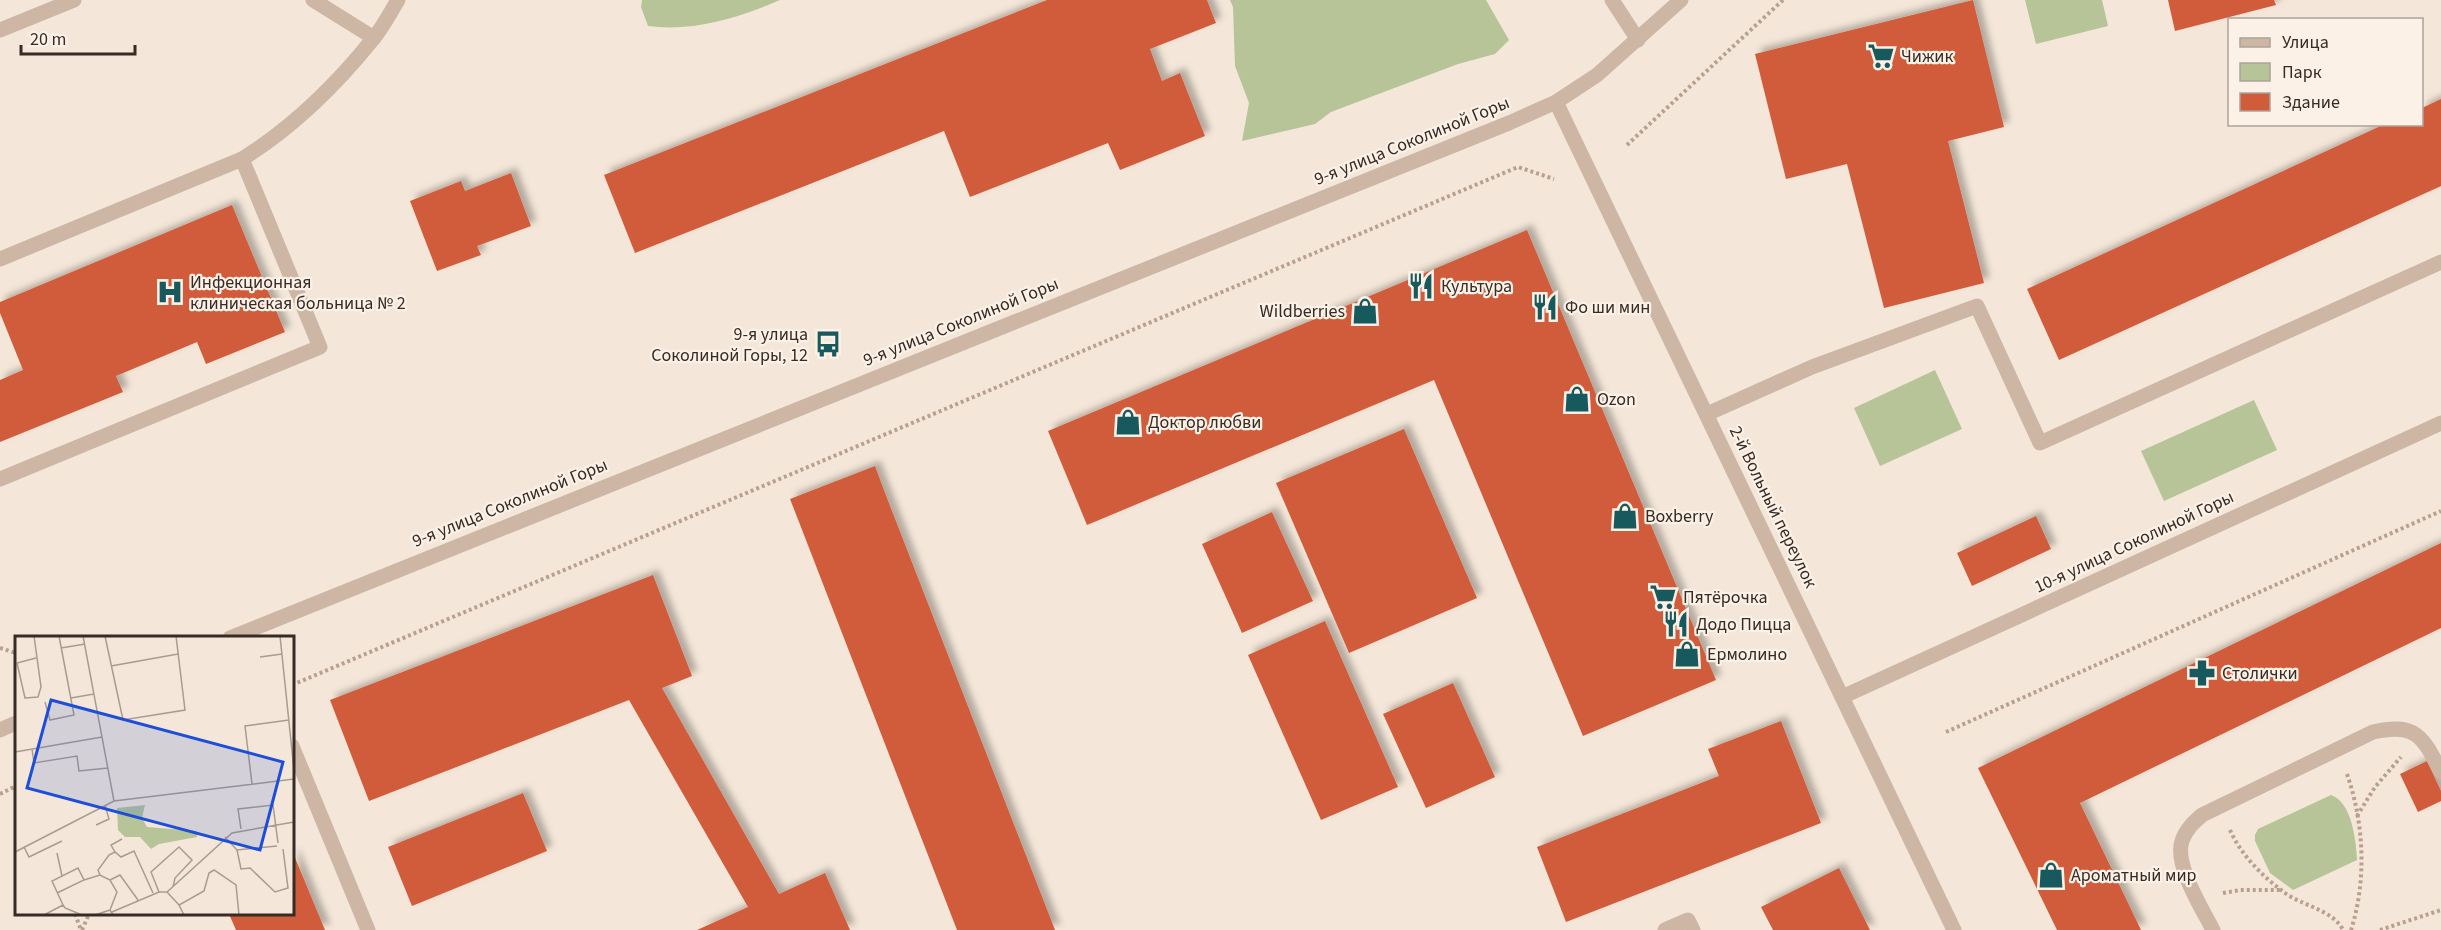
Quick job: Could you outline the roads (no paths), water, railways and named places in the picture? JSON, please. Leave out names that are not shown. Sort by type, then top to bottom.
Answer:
[{"type":"street","points":[[0,30],[74,0]]},
{"type":"street","points":[[313,0],[374,38]]},
{"type":"street","points":[[0,259],[242,159],[273,140],[317,100],[374,38],[398,0]]},
{"type":"street","points":[[1612,0],[1638,40]]},
{"type":"street","name":"9-я улица Соколиной Горы","points":[[247,634],[1509,123],[1556,102],[1597,75],[1681,0]]},
{"type":"street","name":"2-й Вольный переулок","points":[[1556,102],[1954,930]]},
{"type":"street","points":[[0,479],[320,347],[242,159]]},
{"type":"street","points":[[1707,414],[1812,367],[1977,306],[2040,443],[2441,262]]},
{"type":"street","name":"10-я улица Соколиной Горы","points":[[1842,698],[2441,423]]},
{"type":"street","points":[[0,730],[15,723]]},
{"type":"street","points":[[2213,930],[2184,871],[2180,857],[2181,842],[2189,827],[2202,815],[2373,732],[2394,728],[2410,732],[2422,740],[2441,772]]},
{"type":"street","points":[[294,751],[368,930]]},
{"type":"street","points":[[1665,930],[1688,920],[1693,930]]},
{"type":"place","name":"Чижик","points":[[1881,56]]},
{"type":"place","name":"Культура","points":[[1421,286]]},
{"type":"place","name":"Инфекционная клиническая больница № 2","points":[[170,292]]},
{"type":"place","name":"Фо ши мин","points":[[1545,307]]},
{"type":"place","name":"Wildberries","points":[[1365,311]]},
{"type":"place","name":"9-я улица Соколиной Горы, 12","points":[[828,344]]},
{"type":"place","name":"Ozon","points":[[1577,399]]},
{"type":"place","name":"Доктор любви","points":[[1128,422]]},
{"type":"place","name":"Boxberry","points":[[1625,516]]},
{"type":"place","name":"Пятёрочка","points":[[1663,597]]},
{"type":"place","name":"Додо Пицца","points":[[1676,624]]},
{"type":"place","name":"Ермолино","points":[[1687,654]]},
{"type":"place","name":"Столички","points":[[2202,673]]},
{"type":"place","name":"Ароматный мир","points":[[2051,875]]}]
